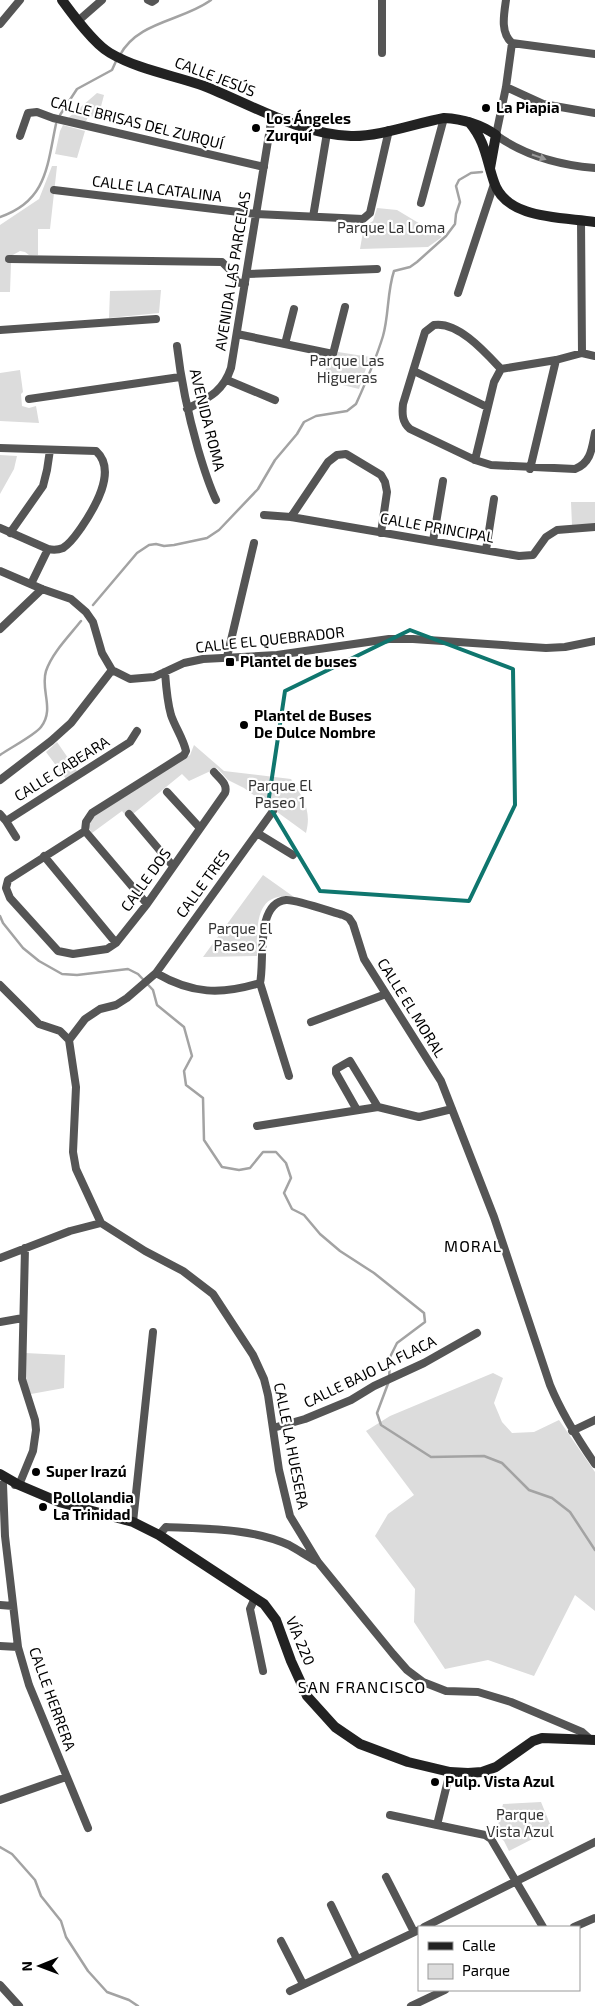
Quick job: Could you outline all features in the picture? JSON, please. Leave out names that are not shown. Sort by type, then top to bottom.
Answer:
[{"type":"main road","name":"CALLE JESÚS","points":[[62,0],[78,21],[108,52],[131,64],[204,86],[272,116],[327,133],[350,136],[368,135],[444,118],[479,125],[496,135]]},
{"type":"main road","points":[[469,122],[478,133],[485,147],[494,184],[502,198],[516,208],[537,214],[595,222]]},
{"type":"main road","points":[[490,168],[496,135]]},
{"type":"main road","name":"VÍA 220","points":[[1,1480],[59,1502],[133,1522],[159,1535],[264,1604],[276,1620],[291,1661],[307,1696],[335,1727],[360,1744],[408,1762],[450,1772],[482,1772],[496,1767],[533,1740],[542,1738],[593,1740]]},
{"type":"street","points":[[0,24],[20,0]]},
{"type":"street","points":[[78,21],[102,0]]},
{"type":"street","points":[[382,0],[382,53]]},
{"type":"street","points":[[506,0],[504,24],[506,39],[512,43],[595,54]]},
{"type":"street","points":[[512,43],[506,87],[496,135],[505,142],[526,152],[552,161],[570,166],[595,168]]},
{"type":"street","points":[[506,87],[543,104],[595,113]]},
{"type":"street","name":"CALLE BRISAS DEL ZURQUÍ","points":[[20,136],[28,113],[36,112],[53,118],[264,168]]},
{"type":"street","name":"AVENIDA LAS PARCELAS","points":[[228,380],[272,116]]},
{"type":"street","points":[[421,203],[444,118]]},
{"type":"street","name":"CALLE LA CATALINA","points":[[54,190],[256,214],[359,219],[368,216],[370,213],[389,130]]},
{"type":"street","points":[[313,217],[327,133]]},
{"type":"street","points":[[458,293],[494,184]]},
{"type":"street","points":[[582,220],[582,353]]},
{"type":"street","points":[[8,259],[222,262],[232,271],[237,282],[245,284]]},
{"type":"street","points":[[247,274],[377,269]]},
{"type":"street","points":[[237,334],[333,354],[345,307]]},
{"type":"street","points":[[285,344],[294,309]]},
{"type":"street","points":[[0,330],[156,318]]},
{"type":"street","points":[[501,369],[478,345],[467,337],[444,325],[434,325],[426,332],[403,404],[403,419],[406,425],[410,429],[491,466],[570,470],[581,467],[589,458],[595,433]]},
{"type":"street","name":"AVENIDA ROMA","points":[[177,346],[180,377],[187,409],[209,485],[216,500]]},
{"type":"street","points":[[501,369],[556,360],[582,353],[595,356]]},
{"type":"street","points":[[530,468],[556,360]]},
{"type":"street","points":[[475,460],[494,382],[501,369]]},
{"type":"street","points":[[414,371],[487,407]]},
{"type":"street","points":[[29,400],[180,377]]},
{"type":"street","points":[[187,409],[214,394],[228,380],[275,400]]},
{"type":"street","points":[[0,448],[96,451],[104,462],[101,492],[96,506],[71,542],[62,548],[48,549],[0,528]]},
{"type":"street","points":[[10,533],[43,486],[50,450]]},
{"type":"street","points":[[291,517],[328,462],[337,455],[346,454],[381,475],[385,482],[387,492],[381,533]]},
{"type":"street","points":[[433,541],[443,481]]},
{"type":"street","points":[[486,550],[494,500]]},
{"type":"street","name":"CALLE PRINCIPAL","points":[[264,515],[291,517],[528,556],[533,554],[546,537],[557,530],[595,527]]},
{"type":"street","points":[[227,657],[254,543]]},
{"type":"street","points":[[31,584],[48,549]]},
{"type":"street","points":[[0,571],[71,599],[86,612],[93,622],[102,653],[112,670],[71,723],[51,741],[0,780]]},
{"type":"street","points":[[0,629],[42,589]]},
{"type":"street","name":"CALLE EL QUEBRADOR","points":[[112,670],[130,680],[154,677],[187,662],[227,657],[277,656],[388,639],[413,638],[546,648],[595,641]]},
{"type":"street","points":[[44,856],[116,943],[108,950],[65,954],[58,951],[10,898],[6,888],[8,880],[44,856],[84,832],[86,822],[92,814],[184,755],[186,751],[171,714],[166,690],[165,672]]},
{"type":"street","name":"CALLE CABEARA","points":[[0,814],[6,821],[130,742],[137,731]]},
{"type":"street","name":"CALLE DOS","points":[[116,943],[147,904],[226,789],[225,784],[214,772]]},
{"type":"street","points":[[167,792],[200,828]]},
{"type":"street","name":"CALLE TRES","points":[[156,973],[274,811]]},
{"type":"street","points":[[129,814],[173,866]]},
{"type":"street","points":[[6,821],[16,837]]},
{"type":"street","points":[[84,832],[147,904]]},
{"type":"street","points":[[257,833],[294,856]]},
{"type":"street","name":"CALLE EL MORAL","points":[[260,983],[264,926],[269,912],[274,905],[286,900],[349,918],[353,924],[364,959],[441,1080],[500,1236],[550,1385],[572,1431],[595,1464]]},
{"type":"street","points":[[69,1040],[85,1019],[100,1010],[116,1005],[156,973],[174,983],[208,991],[237,990],[260,983],[289,1076]]},
{"type":"street","points":[[0,985],[39,1024],[60,1031],[69,1040],[76,1087],[73,1152],[76,1169],[101,1223],[70,1231],[0,1258]]},
{"type":"street","points":[[311,1022],[386,994]]},
{"type":"street","points":[[358,1110],[336,1071],[350,1061],[378,1107]]},
{"type":"street","points":[[257,1126],[378,1107],[419,1116],[452,1109]]},
{"type":"street","name":"CALLE LA HUESERA","points":[[101,1223],[183,1271],[213,1294],[254,1355],[264,1379],[279,1470],[290,1516],[318,1562],[407,1670],[423,1682],[446,1691],[478,1692],[510,1702],[582,1732],[593,1740]]},
{"type":"street","points":[[18,1485],[33,1451],[36,1430],[35,1420],[22,1379],[24,1248]]},
{"type":"street","points":[[0,1322],[23,1318]]},
{"type":"street","points":[[133,1522],[153,1332]]},
{"type":"street","name":"CALLE BAJO LA FLACA","points":[[273,1428],[305,1419],[351,1400],[424,1363],[477,1333]]},
{"type":"street","points":[[572,1431],[595,1420]]},
{"type":"street","name":"CALLE HERRERA","points":[[1,1480],[18,1647],[29,1685],[88,1828]]},
{"type":"street","points":[[159,1535],[166,1528],[232,1530],[289,1545],[318,1562]]},
{"type":"street","points":[[254,1598],[250,1610],[263,1671]]},
{"type":"street","points":[[0,1605],[13,1606]]},
{"type":"street","points":[[0,1646],[18,1647]]},
{"type":"street","points":[[437,1825],[450,1772]]},
{"type":"street","points":[[0,1800],[66,1777]]},
{"type":"street","points":[[390,1815],[485,1835],[491,1839],[542,1926]]},
{"type":"street","points":[[426,1926],[595,1842]]},
{"type":"street","points":[[290,1991],[416,1931],[386,1877]]},
{"type":"street","points":[[331,1905],[357,1959]]},
{"type":"street","points":[[576,1926],[595,1918]]},
{"type":"street","points":[[281,1941],[303,1984]]},
{"type":"street","points":[[1,1988],[19,2006]]},
{"type":"street","points":[[411,2006],[443,1991]]},
{"type":"highlighted area","points":[[410,630],[513,669],[515,805],[469,901],[320,891],[268,804],[285,691]]},
{"type":"green space","points":[[97,93],[104,95],[98,118],[89,116],[86,121],[81,122],[67,119]]},
{"type":"green space","points":[[63,125],[85,131],[77,158],[55,154]]},
{"type":"green space","points":[[52,166],[57,166],[50,229],[38,229],[38,255],[29,255],[20,251],[11,256],[6,256],[6,263],[11,263],[10,292],[0,292],[0,225],[39,199]]},
{"type":"green space","name":"Parque La Loma","points":[[377,208],[397,210],[442,237],[428,247],[360,249],[364,226],[373,221]]},
{"type":"green space","points":[[161,290],[159,313],[109,318],[110,291]]},
{"type":"green space","name":"Parque Las Higueras","points":[[338,352],[370,357],[359,389],[322,380],[328,362],[335,359]]},
{"type":"green space","points":[[20,370],[23,392],[21,394],[22,406],[29,408],[36,406],[39,423],[0,421],[0,373]]},
{"type":"green space","points":[[0,455],[17,456],[14,469],[0,494]]},
{"type":"green space","points":[[571,502],[595,502],[595,524],[572,525]]},
{"type":"green space","points":[[57,742],[77,771],[66,779],[46,752]]},
{"type":"green space","name":"Parque El Paseo 1","points":[[194,745],[224,771],[291,779],[303,798],[307,811],[308,825],[306,833],[244,788],[228,780],[217,768],[189,781],[182,774],[128,818],[122,811],[92,833],[89,826],[95,814],[190,755]]},
{"type":"green space","name":"Parque El Paseo 2","points":[[263,875],[294,897],[278,897],[270,900],[264,906],[258,921],[257,956],[203,957]]},
{"type":"green space","points":[[25,1353],[65,1355],[64,1388],[31,1394],[26,1382]]},
{"type":"green space","points":[[493,1373],[503,1378],[494,1403],[502,1422],[512,1433],[534,1432],[559,1420],[595,1472],[595,1611],[575,1595],[534,1676],[488,1660],[445,1669],[414,1622],[415,1589],[375,1536],[388,1514],[414,1495],[366,1431],[390,1416]]},
{"type":"green space","name":"Parque Vista Azul","points":[[541,1802],[552,1829],[509,1851],[504,1841],[496,1834],[503,1804]]},
{"type":"waterway","points":[[120,55],[128,44],[149,28],[188,13],[211,0]]},
{"type":"waterway","points":[[60,115],[77,89],[112,70],[117,59]]},
{"type":"waterway","points":[[0,217],[16,210],[36,192],[47,168],[56,124]]},
{"type":"waterway","points":[[93,605],[137,553],[149,545],[174,545],[207,538],[219,530],[258,489],[275,460],[297,434],[304,422],[316,416],[347,411],[356,404],[383,336],[394,271],[410,267],[446,236],[455,224],[460,202],[456,186],[459,180],[471,173],[482,172]]},
{"type":"waterway","points":[[0,755],[28,738],[41,727],[47,713],[46,671],[57,651],[81,621]]},
{"type":"waterway","points":[[0,916],[3,923],[23,948],[39,961],[62,974],[77,975],[128,969],[138,974],[153,990],[157,1005],[184,1027],[192,1056],[184,1071],[186,1085],[203,1098],[204,1140],[222,1167],[239,1170],[250,1168],[263,1152],[276,1152],[286,1163],[291,1178],[284,1193],[292,1209],[304,1215],[320,1234],[340,1251],[374,1273],[424,1313],[425,1322],[397,1343],[390,1357],[389,1381],[377,1413],[381,1425],[431,1457],[484,1456],[502,1463],[529,1490],[552,1498],[570,1512],[595,1550]]},
{"type":"waterway","points":[[0,1847],[12,1854],[35,1880],[41,1896],[61,1921],[66,1937],[88,1971],[107,1992],[129,2000],[138,2006]]},
{"type":"place","name":"La Piapia","points":[[486,108]]},
{"type":"place","name":"Los Ángeles Zurquí","points":[[256,128]]},
{"type":"place","name":"Plantel de buses","points":[[230,662]]},
{"type":"place","name":"Plantel de Buses De Dulce Nombre","points":[[244,725]]},
{"type":"place","name":"Super Irazú","points":[[36,1472]]},
{"type":"place","name":"Pollolandia La Trinidad","points":[[43,1507]]},
{"type":"place","name":"Pulp. Vista Azul","points":[[435,1782]]},
{"type":"district","name":"MORAL","points":[[473,1246]]},
{"type":"district","name":"SAN FRANCISCO","points":[[362,1687]]}]
